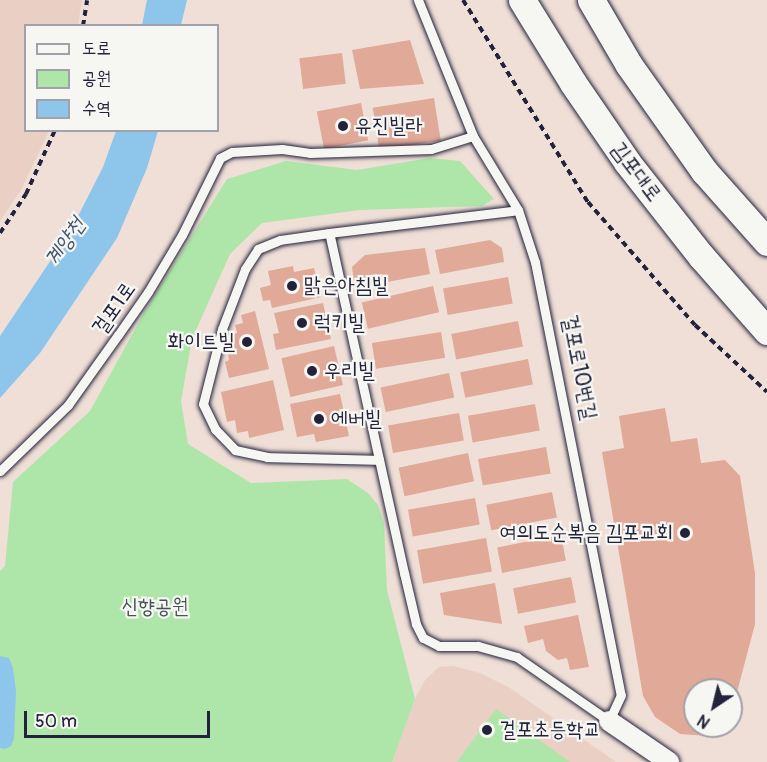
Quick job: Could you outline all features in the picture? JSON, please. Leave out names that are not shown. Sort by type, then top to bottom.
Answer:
[{"type":"main road","name":"김포대로","points":[[522,0],[573,83],[627,162],[701,256],[767,331]]},
{"type":"main road","points":[[591,0],[629,65],[704,171],[767,242]]},
{"type":"street","points":[[609,721],[669,762]]},
{"type":"lane","points":[[418,0],[473,136]]},
{"type":"lane","name":"걸포1로","points":[[0,471],[68,405],[148,292],[182,236],[220,158],[232,152],[282,149],[310,153],[431,149],[473,136]]},
{"type":"lane","name":"걸포로10번길","points":[[473,136],[518,210],[535,262],[621,695],[609,721]]},
{"type":"lane","points":[[379,460],[267,457],[235,450],[215,429],[203,404],[222,329],[245,269],[258,249],[280,240],[518,210]]},
{"type":"lane","points":[[329,233],[416,624],[423,638],[439,646],[477,646],[517,657],[609,721]]},
{"type":"path","points":[[82,24],[87,0]]},
{"type":"path","points":[[463,0],[588,202],[695,325],[767,392]]},
{"type":"path","points":[[0,233],[26,194],[54,132]]},
{"type":"shaded area","points":[[0,0],[82,0],[78,24],[24,24],[24,132],[49,132],[21,190],[0,221]]},
{"type":"shaded area","name":"걸포초등학교","points":[[453,666],[480,673],[510,688],[616,762],[392,762],[415,699],[425,680],[439,667]]},
{"type":"green space","name":"신향공원","points":[[430,158],[460,161],[494,199],[482,206],[360,210],[262,223],[230,254],[192,339],[181,401],[188,444],[251,483],[347,479],[368,493],[378,505],[384,523],[387,590],[415,699],[392,762],[0,762],[0,571],[5,566],[13,482],[90,411],[145,311],[227,179],[286,161],[357,170]]},
{"type":"green space","points":[[496,709],[570,762],[457,762]]},
{"type":"water","points":[[147,0],[187,0],[181,24],[142,24]]},
{"type":"water","name":"계양천","points":[[116,132],[158,132],[147,168],[117,238],[40,353],[0,398],[0,336],[71,230],[103,167]]},
{"type":"water","points":[[0,656],[9,658],[13,668],[16,691],[14,739],[11,746],[5,749],[0,748]]},
{"type":"building","points":[[410,40],[424,84],[360,89],[352,50]]},
{"type":"building","points":[[342,53],[346,84],[303,89],[299,58]]},
{"type":"building","points":[[434,98],[441,140],[379,150],[373,108]]},
{"type":"building","name":"유진빌라","points":[[361,103],[368,140],[324,149],[317,112]]},
{"type":"building","points":[[490,240],[502,248],[504,262],[440,274],[435,250]]},
{"type":"building","points":[[425,248],[430,274],[355,288],[352,267],[365,255]]},
{"type":"building","name":"맑은아침빌","points":[[293,266],[294,272],[314,268],[321,297],[272,308],[270,300],[263,301],[260,288],[271,285],[268,271]]},
{"type":"building","points":[[508,277],[513,304],[448,315],[443,288]]},
{"type":"building","points":[[433,286],[439,312],[368,329],[362,302]]},
{"type":"building","name":"럭키빌","points":[[323,303],[331,339],[276,350],[273,334],[279,333],[274,313]]},
{"type":"building","name":"화이트빌","points":[[255,311],[269,369],[229,378],[225,362],[229,360],[227,349],[232,348],[229,335],[237,333],[235,325],[243,323],[241,315]]},
{"type":"building","points":[[518,321],[523,347],[456,359],[451,334]]},
{"type":"building","points":[[441,332],[445,358],[376,369],[372,343]]},
{"type":"building","name":"우리빌","points":[[334,346],[343,385],[290,397],[281,358]]},
{"type":"building","points":[[528,359],[533,385],[465,398],[460,372]]},
{"type":"building","points":[[449,373],[454,397],[386,412],[381,388]]},
{"type":"building","points":[[273,380],[284,430],[249,438],[248,431],[237,433],[235,420],[227,422],[221,392]]},
{"type":"building","name":"에버빌","points":[[340,394],[349,436],[316,442],[314,434],[297,437],[290,404]]},
{"type":"building","points":[[535,404],[540,431],[473,442],[468,416]]},
{"type":"building","name":"여의도순복음 김포교회","points":[[665,408],[671,442],[697,438],[701,463],[725,460],[740,476],[755,573],[755,624],[741,678],[683,678],[683,734],[655,717],[643,696],[602,452],[624,448],[619,416]]},
{"type":"building","points":[[459,413],[464,441],[393,453],[388,426]]},
{"type":"building","points":[[546,447],[551,474],[483,486],[478,459]]},
{"type":"building","points":[[468,453],[474,481],[405,496],[399,468]]},
{"type":"building","points":[[552,492],[557,518],[491,530],[486,505]]},
{"type":"building","points":[[475,498],[480,525],[413,536],[408,510]]},
{"type":"building","points":[[561,535],[566,561],[502,573],[497,547]]},
{"type":"building","points":[[486,538],[492,571],[423,584],[417,550]]},
{"type":"building","points":[[571,577],[576,603],[518,614],[513,588]]},
{"type":"building","points":[[495,583],[502,624],[444,615],[440,593]]},
{"type":"building","points":[[578,615],[589,667],[570,670],[567,658],[558,660],[546,651],[543,639],[528,643],[524,626]]},
{"type":"place","name":"유진빌라","points":[[343,126]]},
{"type":"place","name":"맑은아침빌","points":[[292,286]]},
{"type":"place","name":"럭키빌","points":[[302,323]]},
{"type":"place","name":"화이트빌","points":[[247,342]]},
{"type":"place","name":"우리빌","points":[[312,371]]},
{"type":"place","name":"에버빌","points":[[319,419]]},
{"type":"place","name":"여의도순복음 김포교회","points":[[685,533]]},
{"type":"place","name":"걸포초등학교","points":[[487,730]]}]
